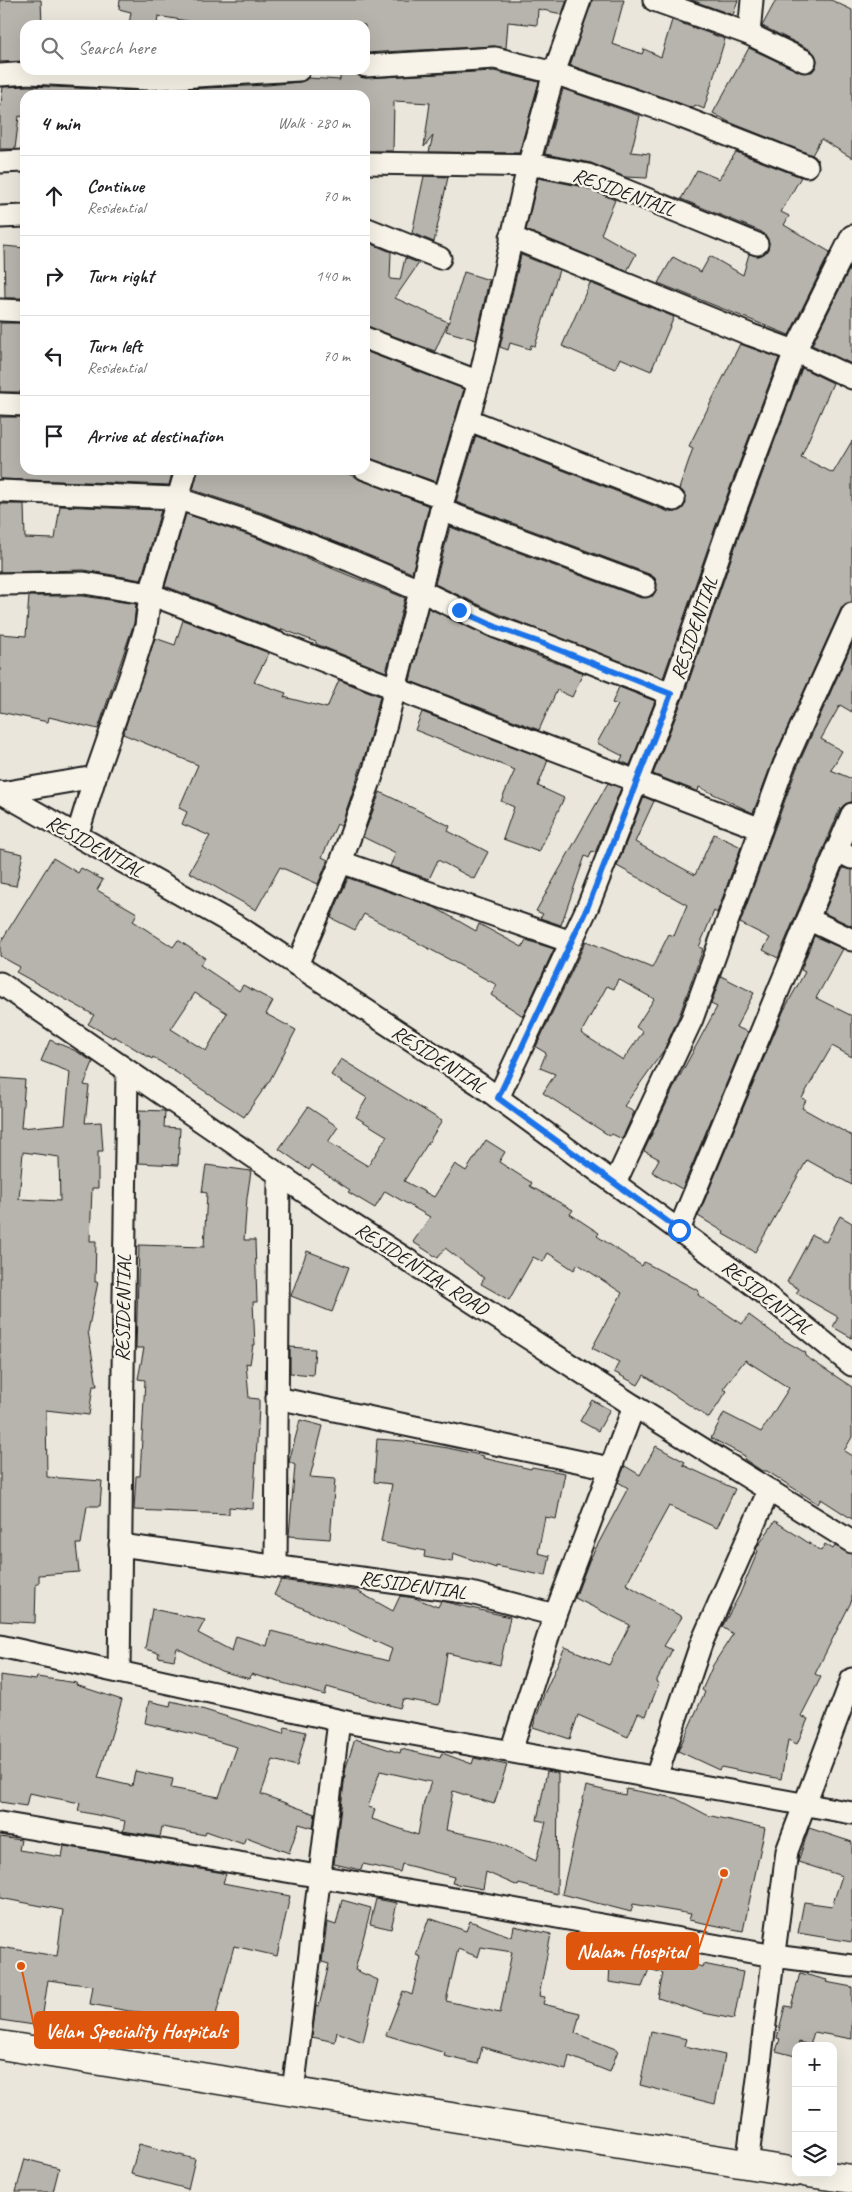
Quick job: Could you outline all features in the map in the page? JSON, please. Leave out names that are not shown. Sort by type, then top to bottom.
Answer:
[{"type":"main road","points":[[0,2045],[792,2171]]},
{"type":"main road","points":[[837,2177],[852,2179]]},
{"type":"street","points":[[297,965],[341,862],[374,770],[442,504],[479,382],[528,167],[554,73],[580,0]]},
{"type":"street","points":[[654,0],[749,34],[805,60]]},
{"type":"street","points":[[749,34],[752,0]]},
{"type":"street","points":[[370,66],[495,58],[554,73],[666,110],[807,166]]},
{"type":"street","points":[[0,75],[20,73]]},
{"type":"street","points":[[79,75],[146,79],[214,75]]},
{"type":"street","points":[[0,162],[20,161]]},
{"type":"street","name":"RESIDENTAIL","points":[[370,163],[541,166],[588,175],[757,244]]},
{"type":"street","points":[[0,217],[20,216]]},
{"type":"street","points":[[370,230],[440,258]]},
{"type":"street","name":"RESIDENTIAL","points":[[0,491],[176,498],[262,526],[421,591],[496,627],[671,694],[728,529],[795,351],[852,236]]},
{"type":"street","points":[[511,237],[751,335],[795,351],[852,378]]},
{"type":"street","points":[[0,310],[20,311]]},
{"type":"street","points":[[370,340],[479,382]]},
{"type":"street","points":[[0,404],[20,405]]},
{"type":"street","points":[[469,420],[674,500]]},
{"type":"street","points":[[370,470],[442,504],[645,586]]},
{"type":"street","points":[[77,836],[95,777],[134,668],[146,626],[150,594],[176,498],[184,475]]},
{"type":"street","points":[[0,584],[84,583],[150,594],[761,829]]},
{"type":"street","points":[[615,1183],[692,1019],[792,747],[852,614]]},
{"type":"street","points":[[498,1098],[588,906],[671,694]]},
{"type":"street","points":[[0,793],[95,777]]},
{"type":"street","name":"RESIDENTIAL","points":[[0,793],[242,929],[498,1098],[752,1284],[852,1365]]},
{"type":"street","points":[[679,1230],[808,920],[844,854],[852,814]]},
{"type":"street","points":[[341,862],[571,942]]},
{"type":"street","points":[[808,920],[852,940]]},
{"type":"street","name":"RESIDENTIAL ROAD","points":[[0,983],[347,1221],[634,1406],[852,1542]]},
{"type":"street","name":"RESIDENTIAL","points":[[119,1672],[127,1071]]},
{"type":"street","points":[[276,1566],[279,1174]]},
{"type":"street","points":[[277,1398],[610,1468]]},
{"type":"street","points":[[511,1750],[556,1615],[634,1406]]},
{"type":"street","points":[[656,1777],[701,1644],[769,1490]]},
{"type":"street","name":"RESIDENTIAL","points":[[120,1545],[472,1593],[556,1615]]},
{"type":"street","points":[[0,1646],[339,1720],[852,1813]]},
{"type":"street","points":[[747,2165],[787,1851],[852,1679]]},
{"type":"street","points":[[293,2091],[339,1720]]},
{"type":"street","points":[[0,1823],[496,1906],[774,1956],[852,1966]]},
{"type":"building","points":[[0,0],[41,0],[42,20],[20,20],[20,61],[0,62]]},
{"type":"building","points":[[120,0],[567,0],[562,14],[538,9],[537,25],[508,22],[506,48],[494,46],[370,53],[370,20],[182,20],[158,16],[158,20],[130,20],[131,12],[119,9]]},
{"type":"building","points":[[592,0],[624,0],[612,44],[642,54],[644,49],[661,57],[672,20],[725,39],[704,109],[695,105],[693,108],[570,65]]},
{"type":"building","points":[[691,0],[738,0],[733,15]]},
{"type":"building","points":[[776,0],[831,0],[852,10],[852,158],[821,139],[812,155],[729,122],[713,113],[749,48],[800,72],[812,72],[816,67],[817,60],[811,50],[762,26]]},
{"type":"building","points":[[494,71],[539,82],[519,153],[429,152],[433,136],[424,147],[430,103],[394,101],[393,151],[370,151],[370,90],[167,90],[267,85],[300,82],[308,78],[340,80],[340,75],[358,75],[366,78]]},
{"type":"building","points":[[29,86],[99,90],[20,90],[20,116],[15,149],[0,149],[0,113],[3,87]]},
{"type":"building","points":[[563,89],[640,116],[631,152],[650,154],[647,178],[625,177],[591,163],[545,154]]},
{"type":"building","points":[[736,152],[801,177],[781,212],[789,216],[784,225],[830,252],[789,335],[658,283],[673,257],[701,272],[710,256],[743,275],[749,254],[759,256],[768,249],[769,242],[762,232],[681,199],[697,170],[719,179]]},
{"type":"building","points":[[424,176],[448,177],[434,242],[412,233]]},
{"type":"building","points":[[538,178],[584,187],[615,200],[601,234],[636,254],[627,271],[526,230]]},
{"type":"building","points":[[370,243],[391,252],[390,279],[400,280],[405,258],[419,263],[395,298],[448,322],[435,351],[370,328]]},
{"type":"building","points":[[4,246],[20,248],[20,298],[5,298]]},
{"type":"building","points":[[521,255],[559,270],[535,346],[531,345],[530,349],[510,343],[508,350],[500,347]]},
{"type":"building","points":[[852,264],[852,364],[812,345]]},
{"type":"building","points":[[464,272],[489,280],[476,340],[446,331]]},
{"type":"building","points":[[590,283],[674,317],[651,371],[620,358],[615,369],[562,346]]},
{"type":"building","points":[[0,323],[20,323],[20,392],[0,392]]},
{"type":"building","points":[[740,344],[779,358],[716,525],[663,678],[501,615],[435,584],[450,527],[641,598],[653,596],[657,584],[655,578],[649,574],[456,502],[476,436],[669,512],[676,512],[686,504],[684,493],[679,489],[693,448],[689,446]]},
{"type":"building","points":[[370,353],[464,389],[436,482],[370,459]]},
{"type":"building","points":[[802,368],[833,383],[801,457],[833,473],[852,441],[852,602],[845,604],[841,609],[773,760],[753,813],[699,787],[698,791],[696,791],[653,774],[683,698],[740,533]]},
{"type":"building","points":[[0,417],[20,417],[20,475],[172,475],[169,485],[0,479]]},
{"type":"building","points":[[197,475],[351,475],[429,506],[412,573],[266,514],[193,490]]},
{"type":"building","points":[[0,504],[24,504],[25,538],[55,539],[60,506],[161,510],[141,580],[84,570],[0,572]]},
{"type":"building","points":[[186,514],[257,538],[405,598],[386,672],[316,644],[316,642],[282,629],[281,631],[165,586]]},
{"type":"building","points":[[29,596],[83,596],[136,604],[134,623],[98,729],[49,717],[48,722],[0,712],[0,634],[26,636]]},
{"type":"building","points":[[428,608],[491,638],[583,673],[572,697],[557,690],[539,730],[410,681]]},
{"type":"building","points":[[183,620],[269,653],[254,682],[286,693],[284,697],[327,708],[339,680],[380,696],[366,752],[341,826],[337,824],[322,857],[328,860],[318,884],[280,867],[256,910],[189,872],[210,836],[182,824],[187,812],[179,808],[198,765],[123,734],[155,638],[175,645]]},
{"type":"building","points":[[852,644],[852,712],[840,705],[821,739],[842,751],[831,770],[852,779],[852,802],[845,804],[840,809],[778,958],[763,950],[770,938],[740,923],[796,770]]},
{"type":"building","points":[[619,687],[655,701],[630,765],[620,761],[623,756],[597,743],[618,705],[612,703]]},
{"type":"building","points":[[422,712],[548,760],[538,786],[564,798],[539,852],[503,839],[514,807],[501,801],[515,770],[415,730]]},
{"type":"building","points":[[608,783],[621,788],[595,853],[592,851],[589,858],[585,856],[561,925],[540,918],[543,914],[536,911]]},
{"type":"building","points":[[380,792],[450,826],[448,831],[488,852],[474,879],[438,860],[429,879],[390,866],[396,853],[363,837]]},
{"type":"building","points":[[644,797],[654,801],[635,842],[695,875],[714,834],[741,847],[717,913],[714,911],[699,947],[703,949],[680,1014],[664,1050],[624,1106],[634,1112],[622,1139],[612,1134],[610,1136],[543,1093],[555,1074],[540,1068],[546,1053],[536,1047],[586,941],[652,968],[669,934],[674,936],[687,905],[617,866]],"holes":[[[618,979],[654,999],[636,1027],[643,1032],[623,1060],[581,1033],[607,986],[614,989]]]},
{"type":"building","points":[[0,849],[23,854],[16,886],[0,883]]},
{"type":"building","points":[[53,858],[78,873],[81,868],[103,880],[97,890],[137,913],[133,921],[173,947],[178,940],[205,958],[200,965],[239,991],[243,985],[273,1001],[266,1014],[296,1030],[270,1080],[244,1117],[153,1057],[152,1059],[114,1036],[113,1038],[88,1024],[94,1015],[16,972],[20,967],[0,956],[0,943]],"holes":[[[195,993],[227,1013],[206,1051],[171,1029]]]},
{"type":"building","points":[[843,868],[852,870],[852,926],[824,913]]},
{"type":"building","points":[[348,878],[434,907],[476,931],[479,924],[522,947],[526,940],[554,949],[523,1016],[491,995],[497,985],[364,914],[355,930],[331,918]]},
{"type":"building","points":[[814,936],[843,949],[816,998],[852,1016],[852,1057],[832,1046],[802,1098],[806,1100],[802,1108],[852,1136],[852,1185],[807,1160],[755,1252],[723,1234],[724,1232],[698,1216],[784,1010],[805,972],[801,970]]},
{"type":"building","points":[[721,976],[754,993],[736,1027],[748,1032],[682,1189],[652,1172],[659,1159],[644,1151],[676,1083],[717,1007],[711,1004]]},
{"type":"building","points":[[50,1040],[76,1051],[93,1062],[84,1085],[89,1086],[85,1123],[101,1122],[103,1151],[98,1151],[98,1188],[92,1188],[90,1241],[96,1241],[95,1282],[98,1282],[88,1331],[97,1386],[93,1386],[89,1415],[46,1410],[47,1477],[102,1481],[100,1506],[87,1506],[81,1544],[76,1544],[79,1572],[39,1575],[39,1584],[36,1584],[35,1623],[0,1621],[0,1078],[25,1080],[21,1128],[65,1124],[70,1072],[41,1061]],"holes":[[[23,1152],[59,1157],[60,1201],[19,1199]]]},
{"type":"building","points":[[341,1059],[442,1121],[404,1181],[434,1197],[455,1164],[466,1171],[486,1140],[505,1152],[499,1162],[532,1183],[530,1186],[573,1210],[570,1214],[599,1233],[597,1236],[642,1266],[644,1262],[699,1291],[698,1295],[742,1324],[749,1315],[780,1338],[806,1353],[805,1356],[852,1387],[852,1437],[844,1451],[852,1456],[852,1519],[821,1499],[818,1504],[767,1471],[762,1471],[744,1459],[745,1456],[711,1438],[724,1413],[761,1432],[789,1388],[745,1360],[723,1389],[727,1391],[709,1418],[644,1375],[638,1385],[614,1372],[619,1362],[592,1348],[622,1293],[578,1264],[574,1270],[548,1253],[543,1262],[533,1257],[509,1300],[481,1284],[484,1278],[445,1248],[438,1258],[413,1242],[430,1217],[385,1191],[375,1208],[348,1192],[350,1190],[312,1165],[309,1170],[279,1149],[308,1107],[338,1127],[328,1142],[368,1166],[387,1136],[356,1117],[367,1098],[331,1075]]},
{"type":"building","points":[[139,1110],[165,1111],[164,1127],[180,1128],[178,1165],[138,1163]]},
{"type":"building","points":[[206,1165],[251,1171],[244,1240],[255,1240],[257,1302],[253,1302],[255,1345],[253,1345],[250,1364],[246,1363],[249,1398],[259,1399],[253,1509],[229,1507],[229,1514],[134,1510],[136,1476],[140,1476],[145,1380],[138,1379],[144,1348],[136,1348],[139,1245],[204,1247],[207,1193],[202,1192]]},
{"type":"building","points":[[840,1216],[852,1223],[852,1338],[833,1327],[838,1317],[796,1293],[799,1289],[787,1282],[812,1235],[826,1242]]},
{"type":"building","points":[[307,1251],[349,1267],[332,1312],[291,1296]]},
{"type":"building","points":[[290,1347],[315,1349],[313,1375],[290,1373]]},
{"type":"building","points":[[592,1400],[610,1410],[598,1431],[580,1421]]},
{"type":"building","points":[[300,1420],[323,1426],[310,1477],[335,1479],[330,1539],[289,1536],[295,1465],[289,1462]]},
{"type":"building","points":[[377,1439],[448,1448],[531,1469],[532,1467],[565,1473],[556,1519],[545,1517],[538,1553],[550,1556],[546,1576],[496,1566],[496,1568],[453,1553],[452,1562],[424,1557],[425,1551],[381,1542],[392,1484],[374,1482]]},
{"type":"building","points":[[656,1446],[685,1462],[683,1465],[735,1489],[717,1528],[669,1506],[626,1584],[682,1617],[664,1646],[672,1650],[656,1682],[659,1683],[646,1716],[638,1713],[628,1737],[578,1715],[570,1739],[533,1727],[544,1694],[565,1647],[609,1665],[630,1625],[575,1598],[589,1561],[628,1488],[618,1482],[625,1466],[640,1475]]},
{"type":"building","points":[[775,1521],[821,1551],[825,1544],[833,1549],[835,1546],[852,1554],[852,1600],[815,1674],[821,1677],[801,1716],[808,1719],[797,1744],[788,1740],[781,1779],[721,1767],[719,1770],[678,1751],[705,1692],[702,1690],[713,1665],[733,1634],[722,1627],[739,1596],[758,1551],[756,1549]]},
{"type":"building","points":[[281,1580],[357,1591],[393,1611],[400,1596],[415,1598],[438,1607],[441,1601],[510,1617],[500,1665],[447,1653],[439,1705],[403,1699],[400,1708],[327,1687],[325,1695],[251,1674],[250,1679],[221,1671],[177,1648],[174,1660],[158,1657],[159,1653],[145,1649],[152,1609],[205,1620],[198,1633],[232,1651],[236,1636],[267,1646],[271,1631],[388,1661],[392,1649],[274,1595]]},
{"type":"building","points":[[0,1675],[36,1680],[37,1677],[77,1683],[76,1685],[122,1700],[98,1778],[132,1786],[135,1771],[173,1779],[171,1788],[219,1797],[237,1747],[145,1723],[149,1701],[170,1706],[171,1701],[192,1706],[283,1734],[285,1727],[306,1732],[297,1766],[273,1760],[261,1794],[315,1814],[313,1828],[299,1824],[289,1853],[246,1837],[243,1844],[206,1831],[205,1835],[162,1827],[160,1837],[123,1831],[125,1821],[78,1811],[80,1803],[29,1793],[26,1806],[0,1802]]},
{"type":"building","points":[[355,1739],[400,1753],[401,1749],[440,1758],[442,1753],[472,1764],[474,1758],[507,1765],[494,1804],[453,1791],[446,1830],[493,1840],[536,1861],[546,1822],[537,1820],[547,1771],[558,1773],[557,1894],[519,1884],[518,1886],[486,1872],[483,1889],[452,1883],[454,1877],[402,1864],[400,1872],[363,1864],[361,1870],[334,1864],[346,1767]],"holes":[[[380,1771],[431,1782],[424,1802],[418,1835],[372,1819],[375,1809],[368,1807]]]},
{"type":"building","points":[[586,1786],[625,1795],[626,1789],[675,1798],[707,1815],[765,1828],[743,1931],[689,1920],[691,1914],[633,1904],[631,1912],[562,1894]]},
{"type":"building","points":[[809,1828],[852,1842],[852,1942],[798,1933],[804,1902],[832,1906],[842,1876],[798,1862]]},
{"type":"building","points":[[0,1837],[21,1840],[19,1850],[62,1857],[64,1846],[218,1872],[226,1874],[223,1883],[290,1896],[277,1956],[234,1946],[213,2026],[179,2016],[129,2011],[90,2004],[93,1986],[48,1980],[41,2026],[0,2020],[0,1947],[57,1956],[63,1910],[0,1898]]},
{"type":"building","points":[[376,1899],[397,1903],[391,1929],[370,1924]]},
{"type":"building","points":[[342,1900],[371,1908],[355,1970],[378,1980],[363,2042],[337,2032],[335,2042],[312,2037],[316,2005],[319,2006],[329,1964],[322,1962],[327,1922],[336,1925]]},
{"type":"building","points":[[429,1918],[466,1931],[470,1921],[512,1937],[514,1926],[551,1934],[539,1996],[545,1997],[543,2004],[580,2013],[575,2033],[618,2050],[610,2072],[569,2056],[566,2070],[482,2047],[478,2064],[444,2056],[445,2053],[386,2035],[403,1991],[412,1995],[421,1957],[416,1955]],"holes":[[[481,1947],[512,1952],[500,2013],[446,2001],[458,1949],[478,1957]]]},
{"type":"building","points":[[611,1947],[658,1954],[658,1952],[702,1967],[703,1964],[743,1972],[734,2019],[703,2013],[658,1998],[663,1973],[649,1969],[642,1987],[609,1982]]},
{"type":"building","points":[[800,1973],[827,1980],[826,1982],[852,1987],[852,2039],[814,2032],[811,2042],[792,2042],[792,2055],[776,2051],[780,2039],[777,2038],[785,2006],[791,2007]]},
{"type":"building","points":[[651,2031],[687,2039],[685,2046],[725,2055],[715,2104],[640,2085]]},
{"type":"building","points":[[139,2144],[195,2159],[188,2189],[131,2174]]},
{"type":"building","points":[[25,2159],[59,2168],[53,2192],[16,2192]]},
{"type":"place","name":"Nalam Hospital","points":[[724,1873]]},
{"type":"place","name":"Velan Speciality Hospitals","points":[[21,1966]]},
{"type":"route","points":[[459,610],[496,627],[671,694],[588,906],[498,1098],[679,1230]]}]
